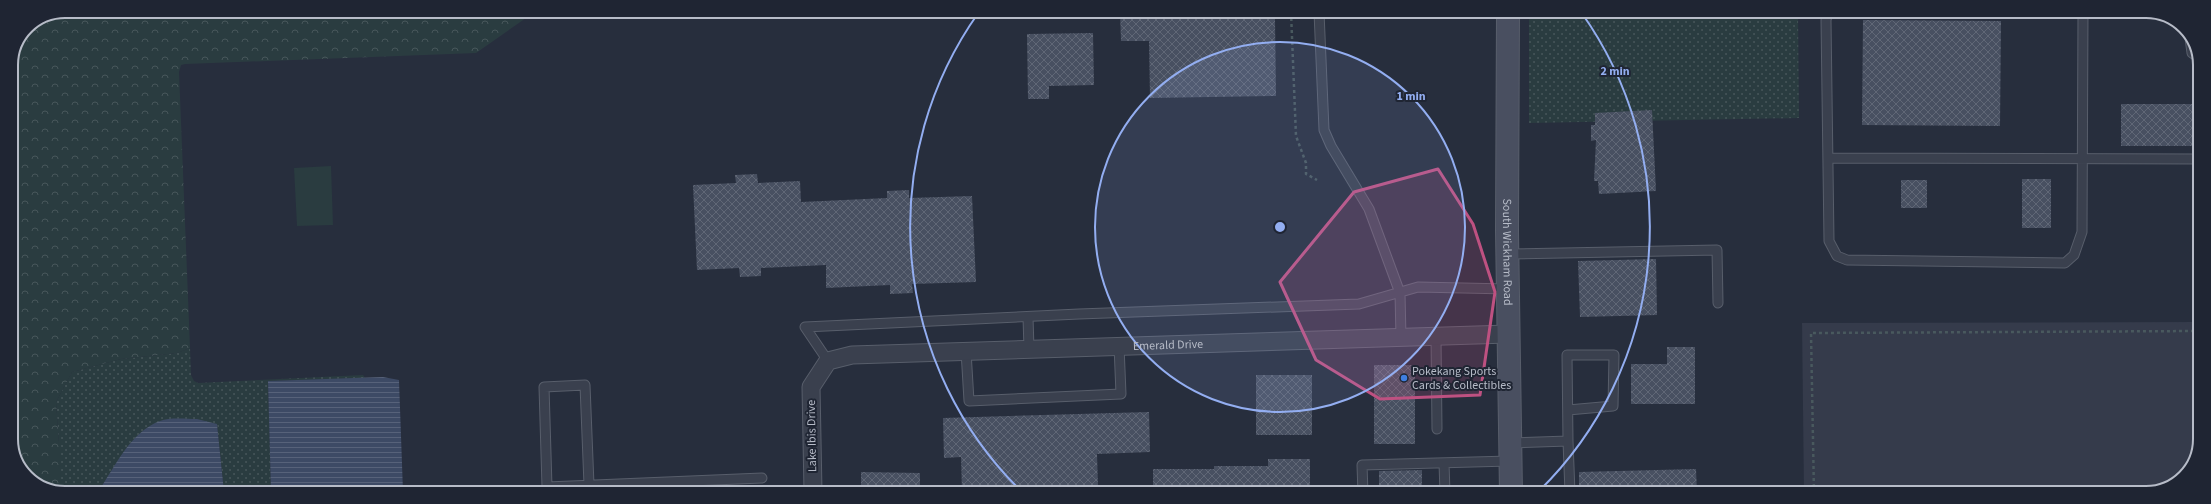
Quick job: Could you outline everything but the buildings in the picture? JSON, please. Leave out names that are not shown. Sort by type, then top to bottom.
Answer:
[{"type":"main road","name":"South Wickham Road","points":[[1508,18],[1507,254],[1510,486]]},
{"type":"street","name":"Emerald Drive","points":[[828,361],[852,355],[1508,334]]},
{"type":"street","name":"Lake Ibis Drive","points":[[813,486],[811,387],[828,361]]},
{"type":"lane","points":[[1320,18],[1324,130],[1330,146],[1369,209],[1400,293],[1401,338]]},
{"type":"lane","points":[[1826,18],[1829,241],[1837,256],[1847,260],[2065,263],[2074,255],[2082,232],[2083,18]]},
{"type":"lane","points":[[1828,158],[2082,160],[2193,159]]},
{"type":"lane","points":[[1507,254],[1717,250],[1718,302]]},
{"type":"lane","points":[[828,361],[805,327],[1359,304],[1418,287],[1508,289]]},
{"type":"lane","points":[[1028,317],[1030,349]]},
{"type":"lane","points":[[1436,337],[1437,429]]},
{"type":"lane","points":[[966,351],[969,401],[1121,394],[1119,346]]},
{"type":"lane","points":[[1568,410],[1612,406],[1614,355],[1567,355],[1568,441],[1570,486]]},
{"type":"lane","points":[[547,486],[544,387],[585,385],[589,485]]},
{"type":"lane","points":[[1363,486],[1362,465],[1444,463],[1568,441]]},
{"type":"lane","points":[[1444,463],[1445,486]]},
{"type":"lane","points":[[653,486],[762,478]]},
{"type":"lane","points":[[568,486],[601,486]]},
{"type":"path","points":[[1291,18],[1296,136],[1306,162],[1306,174],[1317,180]]},
{"type":"path","points":[[1814,486],[1811,333],[2193,331]]},
{"type":"highlighted area","points":[[1438,169],[1473,224],[1495,292],[1480,395],[1380,399],[1316,360],[1280,282],[1354,192]]},
{"type":"shaded area","points":[[2193,322],[2193,439],[2192,448],[2187,463],[2170,480],[2161,484],[2146,486],[1804,486],[1802,323]]},
{"type":"shaded area","points":[[383,377],[399,380],[403,486],[271,486],[268,381]]},
{"type":"shaded area","points":[[178,418],[197,419],[217,424],[223,486],[102,486],[124,451],[140,433],[149,426],[160,421]]},
{"type":"green space","points":[[65,18],[526,18],[476,53],[181,65],[179,72],[190,348],[177,353],[121,359],[72,372],[56,402],[59,444],[59,485],[41,480],[30,470],[22,457],[18,442],[18,65],[22,47],[32,32],[47,22]]},
{"type":"green space","points":[[1529,18],[1798,18],[1799,118],[1529,123]]},
{"type":"green space","points":[[331,166],[333,225],[297,226],[294,168]]},
{"type":"green space","points":[[190,348],[191,375],[194,381],[198,383],[363,375],[365,378],[268,381],[271,486],[223,486],[217,424],[127,448],[102,486],[59,485],[59,444],[56,402],[72,372],[121,359],[177,353]]},
{"type":"place","name":"Pokekang Sports Cards & Collectibles","points":[[1404,378]]}]
